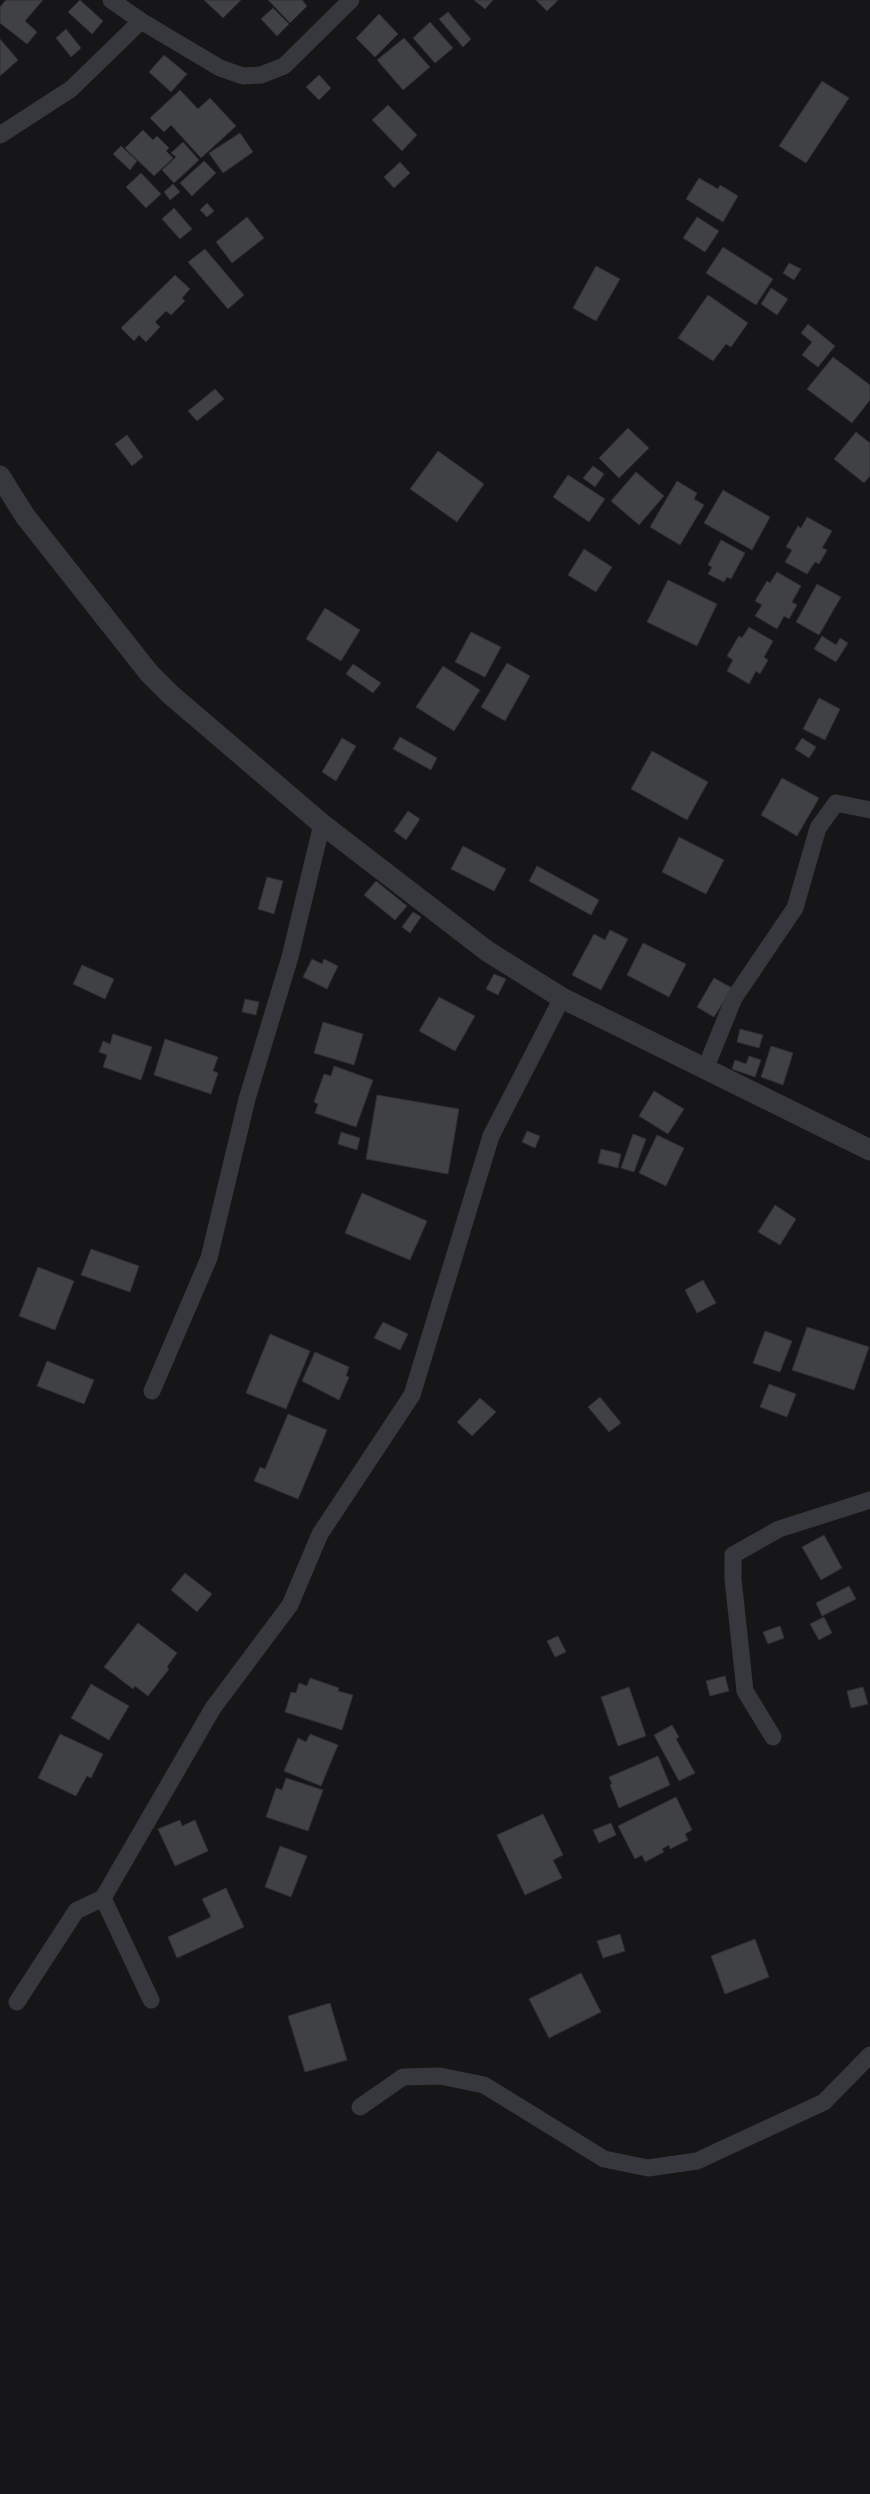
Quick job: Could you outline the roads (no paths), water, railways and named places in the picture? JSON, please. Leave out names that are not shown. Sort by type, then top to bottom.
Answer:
[{"type":"street","points":[[111,0],[141,21],[220,68],[242,76],[261,74],[284,66],[351,0]]},
{"type":"street","points":[[0,135],[71,88],[141,21]]},
{"type":"street","points":[[0,476],[25,516],[149,673],[171,695],[322,824],[487,952],[562,998],[706,1067],[870,1150]]},
{"type":"street","points":[[706,1067],[734,998],[796,908],[818,828],[836,802],[870,810]]},
{"type":"street","points":[[152,1391],[209,1258],[247,1099],[290,957],[322,824]]},
{"type":"street","points":[[17,2002],[76,1911],[103,1898],[213,1708],[290,1605],[320,1534],[412,1395],[491,1136],[562,998]]},
{"type":"street","points":[[773,1737],[745,1691],[733,1579],[733,1555],[779,1530],[870,1500]]},
{"type":"street","points":[[103,1898],[151,2000]]},
{"type":"street","points":[[360,2107],[403,2077],[440,2076],[484,2085],[604,2159],[648,2168],[697,2161],[824,2102],[870,2055]]}]
